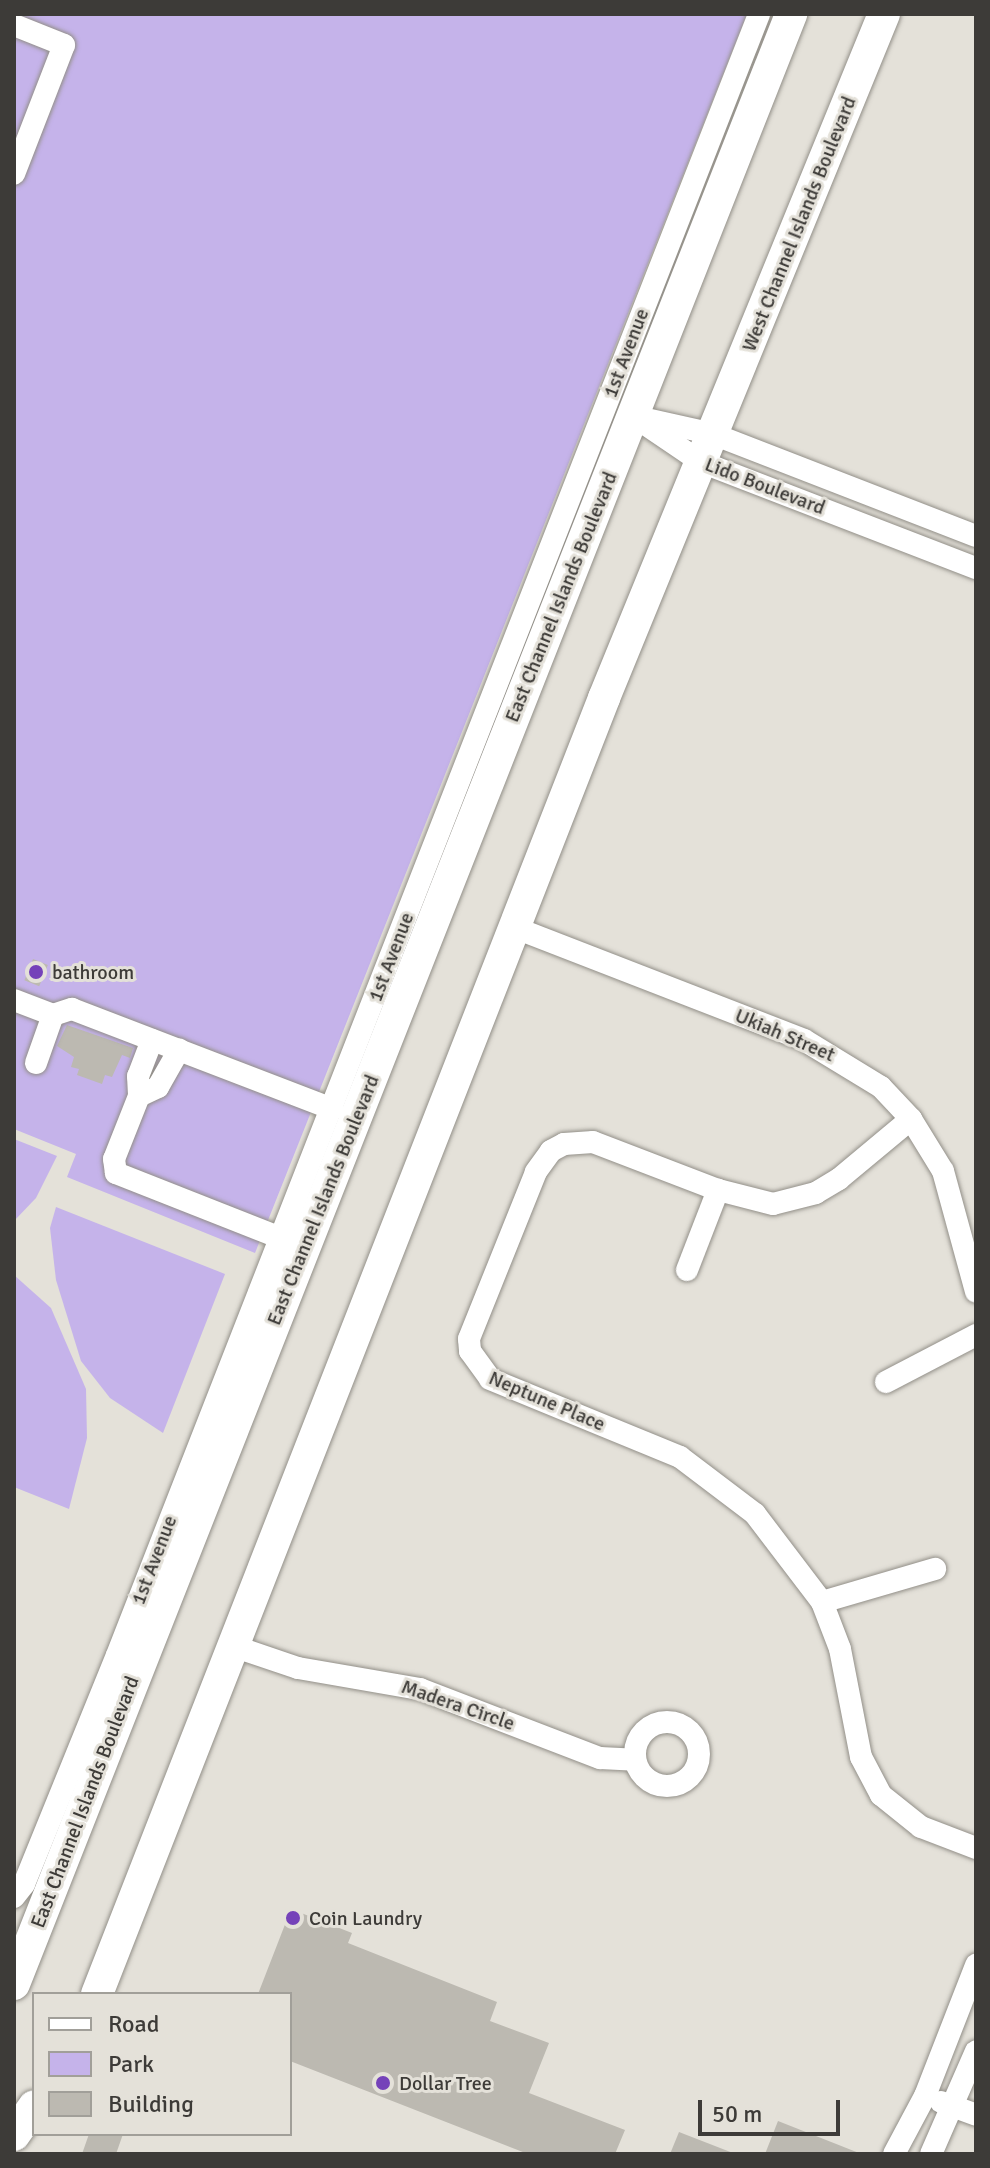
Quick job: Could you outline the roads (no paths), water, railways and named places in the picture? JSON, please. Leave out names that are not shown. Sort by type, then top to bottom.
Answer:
[{"type":"main road","points":[[633,416],[791,14]]},
{"type":"main road","name":"West Channel Islands Boulevard","points":[[707,448],[884,14]]},
{"type":"main road","name":"East Channel Islands Boulevard","points":[[14,1984],[633,416]]},
{"type":"main road","points":[[98,1992],[230,1645],[513,927],[707,448]]},
{"type":"main road","points":[[14,1957],[45,1903]]},
{"type":"main road","points":[[14,2135],[32,2109]]},
{"type":"street","name":"1st Avenue","points":[[14,1897],[36,1856],[281,1238],[759,14]]},
{"type":"street","points":[[14,25],[64,45],[14,174]]},
{"type":"street","name":"Lido Boulevard","points":[[633,416],[976,568]]},
{"type":"street","name":"Lido Boulevard","points":[[707,448],[976,536]]},
{"type":"street","name":"Ukiah Street","points":[[513,927],[831,1052],[881,1087],[911,1119],[953,1196],[976,1292]]},
{"type":"street","points":[[14,1000],[53,1015],[72,1009],[332,1109]]},
{"type":"street","points":[[36,1063],[53,1015]]},
{"type":"street","points":[[152,1040],[138,1076],[139,1096],[114,1159],[116,1173],[281,1238]]},
{"type":"street","points":[[139,1096],[158,1087],[179,1050]]},
{"type":"street","name":"Neptune Place","points":[[911,1119],[816,1193],[773,1204],[718,1190],[593,1142],[564,1144],[551,1151],[536,1172],[469,1339],[470,1351],[490,1379],[680,1457],[709,1475],[783,1544],[822,1602],[840,1649],[869,1777],[896,1810],[921,1827],[976,1848]]},
{"type":"street","points":[[687,1270],[718,1190]]},
{"type":"street","points":[[886,1382],[976,1335]]},
{"type":"street","points":[[822,1602],[935,1569]]},
{"type":"street","name":"Madera Circle","points":[[230,1645],[298,1668],[420,1689],[600,1758],[635,1760]]},
{"type":"street","points":[[894,2154],[925,2096],[976,1965]]},
{"type":"street","points":[[931,2154],[976,2051]]},
{"type":"street","points":[[925,2096],[976,2115]]},
{"type":"place","name":"bathroom","points":[[36,972]]},
{"type":"place","name":"Coin Laundry","points":[[293,1918]]},
{"type":"place","name":"Dollar Tree","points":[[383,2083]]}]
